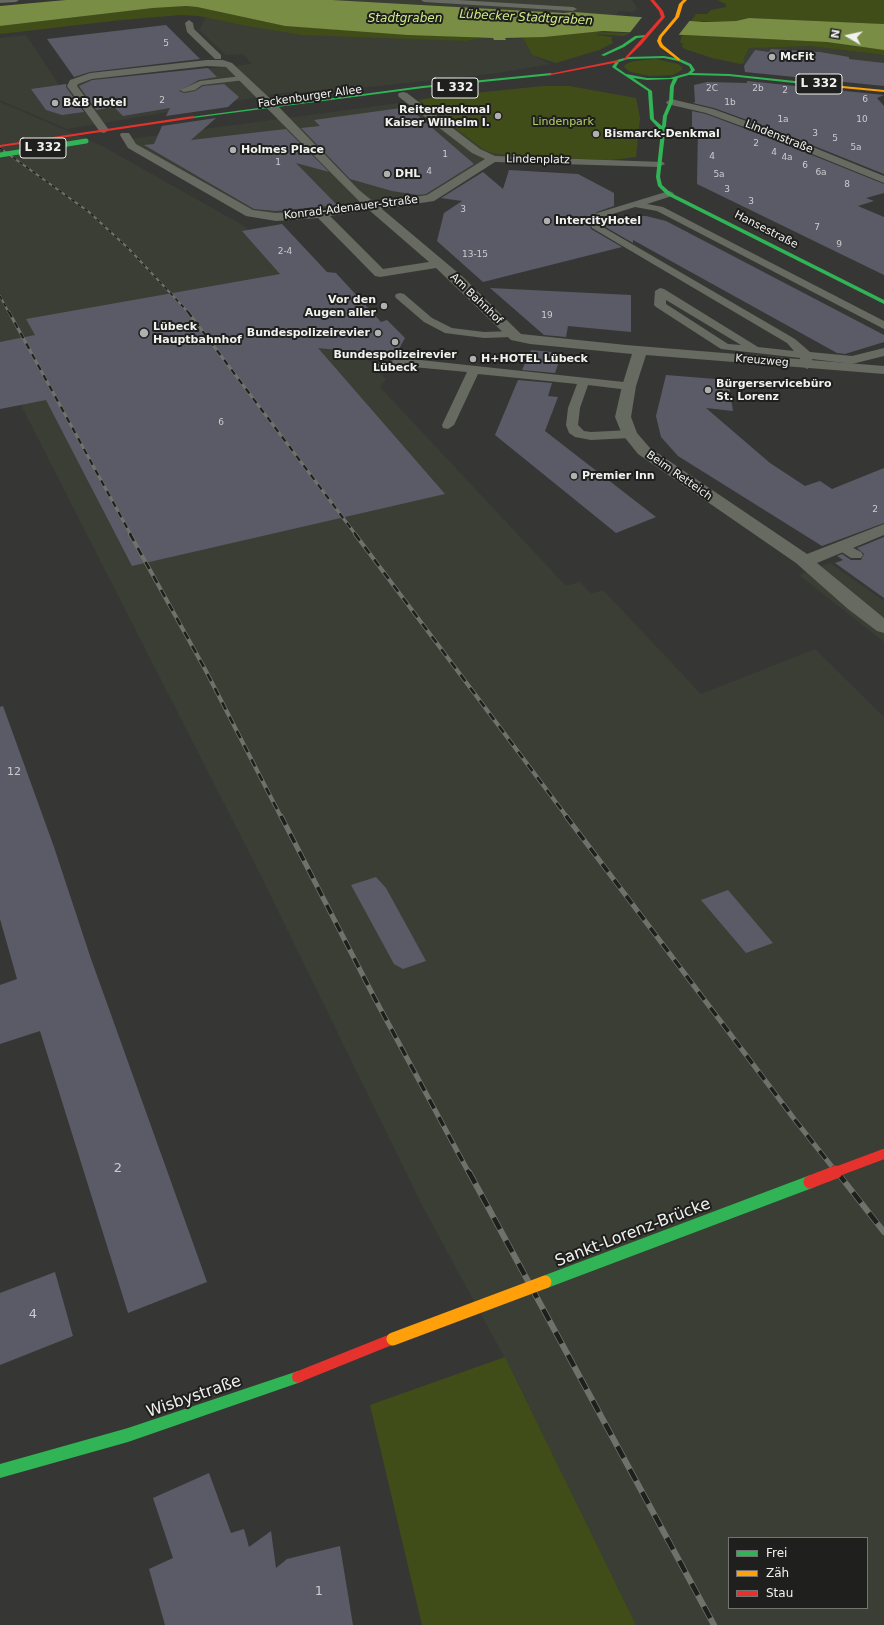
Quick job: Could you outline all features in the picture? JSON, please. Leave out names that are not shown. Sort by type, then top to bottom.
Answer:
[{"type":"main road","points":[[652,0],[661,11],[663,17],[646,36],[615,65],[614,68],[650,91],[652,119],[663,130]]},
{"type":"main road","points":[[679,60],[661,46],[659,41],[660,37],[677,18],[681,4],[685,0]]},
{"type":"main road","points":[[472,82],[569,66],[613,52],[636,37],[646,36]]},
{"type":"main road","name":"L 332","points":[[621,60],[653,56],[679,60],[689,70],[884,91]]},
{"type":"main road","name":"Fackenburger Allee","points":[[0,155],[275,110],[472,82],[559,73],[621,60]]},
{"type":"main road","name":"L 332","points":[[609,76],[627,76],[655,80],[676,78],[689,70],[884,87]]},
{"type":"main road","name":"Fackenburger Allee","points":[[0,146],[104,130],[480,85],[587,77]]},
{"type":"main road","points":[[659,164],[665,116],[671,102],[672,86],[676,78]]},
{"type":"main road","name":"Hansestraße","points":[[659,164],[658,182],[669,194],[884,302]]},
{"type":"main road","name":"Sankt-Lorenz-Brücke","points":[[393,1339],[884,1154]]},
{"type":"main road","name":"Wisbystraße","points":[[0,1471],[136,1432],[322,1369],[393,1339]]},
{"type":"street","name":"Am Bahnhof","points":[[189,23],[190,30],[275,110],[355,192],[439,264],[516,337],[530,340],[640,350]]},
{"type":"street","points":[[104,130],[72,86],[73,82],[90,76],[224,62]]},
{"type":"street","name":"Lindenplatz","points":[[403,95],[476,151],[493,159],[659,164]]},
{"type":"street","name":"Lindenstraße","points":[[671,102],[709,111],[767,132],[884,180]]},
{"type":"street","name":"Konrad-Adenauer-Straße","points":[[125,135],[132,146],[250,213],[276,217],[321,214],[430,198],[493,159]]},
{"type":"street","name":"Am Bahnhof","points":[[321,214],[380,273],[439,264]]},
{"type":"street","name":"Kreuzweg","points":[[640,350],[725,352],[884,370]]},
{"type":"street","name":"Beim Retteich","points":[[640,350],[629,386],[623,417],[630,434],[644,451],[804,562],[855,605],[884,627]]},
{"type":"street","points":[[804,562],[849,550],[884,529]]},
{"type":"lane","points":[[0,1],[16,0]]},
{"type":"lane","points":[[424,0],[573,9]]},
{"type":"lane","points":[[184,90],[192,88],[200,83],[242,78]]},
{"type":"lane","points":[[669,194],[600,215],[595,222],[597,228],[758,351]]},
{"type":"lane","points":[[660,209],[669,194]]},
{"type":"lane","points":[[635,205],[660,209],[884,326]]},
{"type":"lane","points":[[672,285],[660,305],[725,352],[758,351],[806,360],[852,360],[884,352]]},
{"type":"lane","points":[[672,285],[791,341],[806,360]]},
{"type":"lane","name":"Am Bahnhof","points":[[400,296],[428,320],[449,331],[484,335],[512,334]]},
{"type":"lane","points":[[382,367],[402,362],[629,386]]},
{"type":"lane","points":[[448,425],[474,370]]},
{"type":"lane","points":[[584,381],[574,408],[572,425],[574,430],[580,434],[590,436],[630,434]]},
{"type":"shaded area","points":[[332,0],[632,0],[637,8],[634,12],[619,11],[615,16],[574,12],[564,13]]},
{"type":"shaded area","points":[[206,17],[242,25],[467,41],[480,38],[493,38],[495,40],[523,38],[532,55],[550,64],[498,73],[313,93],[289,92],[67,129],[0,100],[0,38],[26,35],[59,85],[252,64],[243,54],[226,55],[199,30]]},
{"type":"shaded area","points":[[809,46],[884,55],[884,80],[741,64],[744,61],[742,61],[749,48]]},
{"type":"shaded area","points":[[420,100],[484,150],[504,156],[493,159],[429,197],[321,214],[250,213],[125,146],[130,139]]},
{"type":"shaded area","points":[[0,102],[102,146],[246,227],[386,379],[380,387],[566,586],[580,582],[591,594],[603,590],[701,694],[815,649],[884,717],[884,1625],[636,1625],[514,1375],[423,1207],[258,870],[0,364]]},
{"type":"shaded area","points":[[830,563],[884,601],[884,642],[799,575]]},
{"type":"green space","points":[[717,0],[884,0],[884,24],[749,18],[736,21],[691,21],[696,14],[707,14],[711,10],[726,7],[726,4]]},
{"type":"green space","points":[[186,6],[285,26],[480,38],[467,41],[302,35],[199,16],[181,15],[121,20],[0,34],[0,26],[153,8]]},
{"type":"green space","points":[[592,32],[630,33],[624,36],[597,34],[613,37],[611,39],[613,43],[599,50],[556,63],[532,55],[523,38]]},
{"type":"green space","points":[[682,35],[827,42],[884,50],[884,55],[809,46],[749,48],[743,60],[745,61],[741,64],[712,58],[685,49],[682,47],[683,43],[680,43]]},
{"type":"green space","points":[[656,59],[678,64],[682,67],[682,70],[673,75],[650,76],[630,72],[624,67],[626,64],[634,61]]},
{"type":"green space","name":"Lindenpark","points":[[543,86],[569,86],[636,98],[640,118],[636,157],[611,160],[510,156],[493,153],[484,150],[419,100],[436,97]]},
{"type":"green space","points":[[505,1357],[636,1625],[422,1625],[370,1405]]},
{"type":"water","name":"Stadtgraben","points":[[66,0],[332,0],[564,13],[574,12],[704,22],[736,21],[749,18],[884,24],[884,50],[827,42],[603,31],[544,37],[505,38],[506,40],[494,40],[493,38],[408,35],[285,26],[186,6],[153,8],[0,26],[0,6]]},
{"type":"pier","points":[[643,16],[691,19],[677,37],[628,35]]},
{"type":"building","points":[[166,25],[200,59],[90,72],[74,77],[47,39]]},
{"type":"building","points":[[771,49],[820,52],[849,57],[849,59],[884,63],[884,86],[745,72],[744,66],[755,50],[769,52]]},
{"type":"building","points":[[208,68],[217,77],[199,80],[179,91],[184,93],[195,91],[203,86],[224,84],[239,97],[228,107],[166,116],[170,108],[123,116],[114,107],[96,110],[79,86],[92,80]]},
{"type":"building","points":[[747,81],[884,95],[877,98],[884,106],[884,174],[772,129],[714,108],[693,103],[695,102],[694,85],[707,82],[747,83]]},
{"type":"building","name":"B&B Hotel","points":[[66,84],[66,87],[84,112],[62,115],[46,110],[31,89]]},
{"type":"building","points":[[408,107],[474,164],[426,194],[418,195],[392,191],[350,179],[301,128],[320,126],[314,120]]},
{"type":"building","points":[[692,111],[706,114],[762,135],[884,184],[884,193],[866,198],[874,201],[858,206],[884,217],[884,275],[697,184],[698,130],[692,130]]},
{"type":"building","points":[[216,118],[191,140],[286,129],[329,172],[296,163],[337,205],[276,211],[254,209],[144,145],[154,144],[162,126]]},
{"type":"building","points":[[509,170],[578,174],[614,193],[614,206],[597,212],[589,222],[591,229],[622,247],[483,282],[437,241],[444,213],[462,201],[441,198],[483,172],[503,189]]},
{"type":"building","points":[[613,216],[646,216],[666,221],[884,335],[884,342],[845,354],[837,353],[633,240],[633,243],[602,225],[604,218]]},
{"type":"building","points":[[282,224],[327,272],[336,273],[381,322],[387,320],[405,338],[395,356],[318,348],[445,494],[132,566],[46,400],[0,409],[0,342],[35,335],[26,319],[280,274],[242,231]]},
{"type":"building","points":[[490,288],[631,295],[631,332],[568,326],[566,337],[544,335]]},
{"type":"building","points":[[531,350],[562,353],[555,373],[522,370]]},
{"type":"building","points":[[666,375],[728,380],[733,411],[706,408],[770,463],[805,486],[820,481],[832,489],[884,468],[884,523],[822,546],[678,456],[661,437],[656,416]]},
{"type":"building","name":"Premier Inn","points":[[518,380],[552,383],[548,396],[558,397],[545,431],[656,517],[616,533],[495,435]]},
{"type":"building","points":[[884,537],[884,598],[835,563],[843,560],[837,556],[842,554],[851,560],[861,560],[864,554],[857,548]]},
{"type":"building","points":[[3,706],[54,847],[90,956],[207,1282],[128,1313],[40,1031],[0,1044],[0,985],[17,979],[0,919],[0,707]]},
{"type":"building","points":[[376,877],[386,888],[426,961],[403,969],[394,964],[351,885]]},
{"type":"building","points":[[728,890],[773,943],[746,953],[701,900]]},
{"type":"building","points":[[55,1272],[73,1336],[0,1365],[0,1293]]},
{"type":"building","points":[[209,1473],[231,1533],[244,1529],[249,1547],[271,1531],[276,1568],[287,1559],[340,1546],[353,1625],[165,1625],[149,1569],[173,1558],[153,1498]]},
{"type":"railway","points":[[0,148],[89,212],[129,249],[189,313]]},
{"type":"railway","points":[[0,296],[9,313]]},
{"type":"railway","points":[[9,312],[131,535]]},
{"type":"railway","points":[[188,312],[356,535]]},
{"type":"railway","points":[[130,534],[206,671],[281,817]]},
{"type":"railway","points":[[355,534],[567,817]]},
{"type":"railway","points":[[281,816],[374,997],[469,1173]]},
{"type":"railway","points":[[566,816],[795,1120],[837,1173]]},
{"type":"railway","points":[[469,1172],[714,1625]]},
{"type":"railway","points":[[837,1172],[884,1232]]},
{"type":"traffic: fast","points":[[603,55],[623,46],[636,37],[646,36]]},
{"type":"traffic: fast","points":[[689,74],[693,70],[690,65],[679,60],[664,57],[628,58],[618,61],[614,67],[625,75],[647,79],[670,79],[689,74],[729,75],[822,85]]},
{"type":"traffic: fast","points":[[193,117],[423,87],[551,74]]},
{"type":"traffic: fast","points":[[629,77],[650,91],[652,119],[663,130]]},
{"type":"traffic: fast","points":[[676,78],[672,86],[671,102],[665,116],[658,177],[660,185],[669,194],[884,302]]},
{"type":"traffic: fast","points":[[0,155],[86,141]]},
{"type":"traffic: fast","points":[[545,1282],[810,1182]]},
{"type":"traffic: fast","points":[[0,1471],[128,1435],[298,1377]]},
{"type":"traffic: slow","points":[[679,60],[661,46],[659,41],[660,37],[677,17],[681,4],[685,0]]},
{"type":"traffic: slow","points":[[822,85],[884,91]]},
{"type":"traffic: slow","points":[[393,1339],[545,1282]]},
{"type":"traffic: jam","points":[[624,59],[640,44],[663,17],[661,11],[652,0]]},
{"type":"traffic: jam","points":[[551,74],[618,61]]},
{"type":"traffic: jam","points":[[0,146],[193,117]]},
{"type":"traffic: jam","points":[[810,1182],[884,1154]]},
{"type":"traffic: jam","points":[[298,1377],[393,1339]]},
{"type":"place","name":"McFit","points":[[772,57]]},
{"type":"place","name":"B&B Hotel","points":[[55,103]]},
{"type":"place","name":"Reiterdenkmal Kaiser Wilhelm I.","points":[[498,116]]},
{"type":"place","name":"Bismarck-Denkmal","points":[[596,134]]},
{"type":"place","name":"Holmes Place","points":[[233,150]]},
{"type":"place","name":"DHL","points":[[387,174]]},
{"type":"place","name":"IntercityHotel","points":[[547,221]]},
{"type":"place","name":"Vor den Augen aller","points":[[384,306]]},
{"type":"place","name":"Lübeck Hauptbahnhof","points":[[144,333]]},
{"type":"place","name":"Bundespolizeirevier","points":[[378,333]]},
{"type":"place","name":"Bundespolizeirevier Lübeck","points":[[395,342]]},
{"type":"place","name":"H+HOTEL Lübeck","points":[[473,359]]},
{"type":"place","name":"Bürgerservicebüro St. Lorenz","points":[[708,390]]},
{"type":"place","name":"Premier Inn","points":[[574,476]]},
{"type":"water label","name":"Lübecker Stadtgraben","points":[[526,18]]}]
